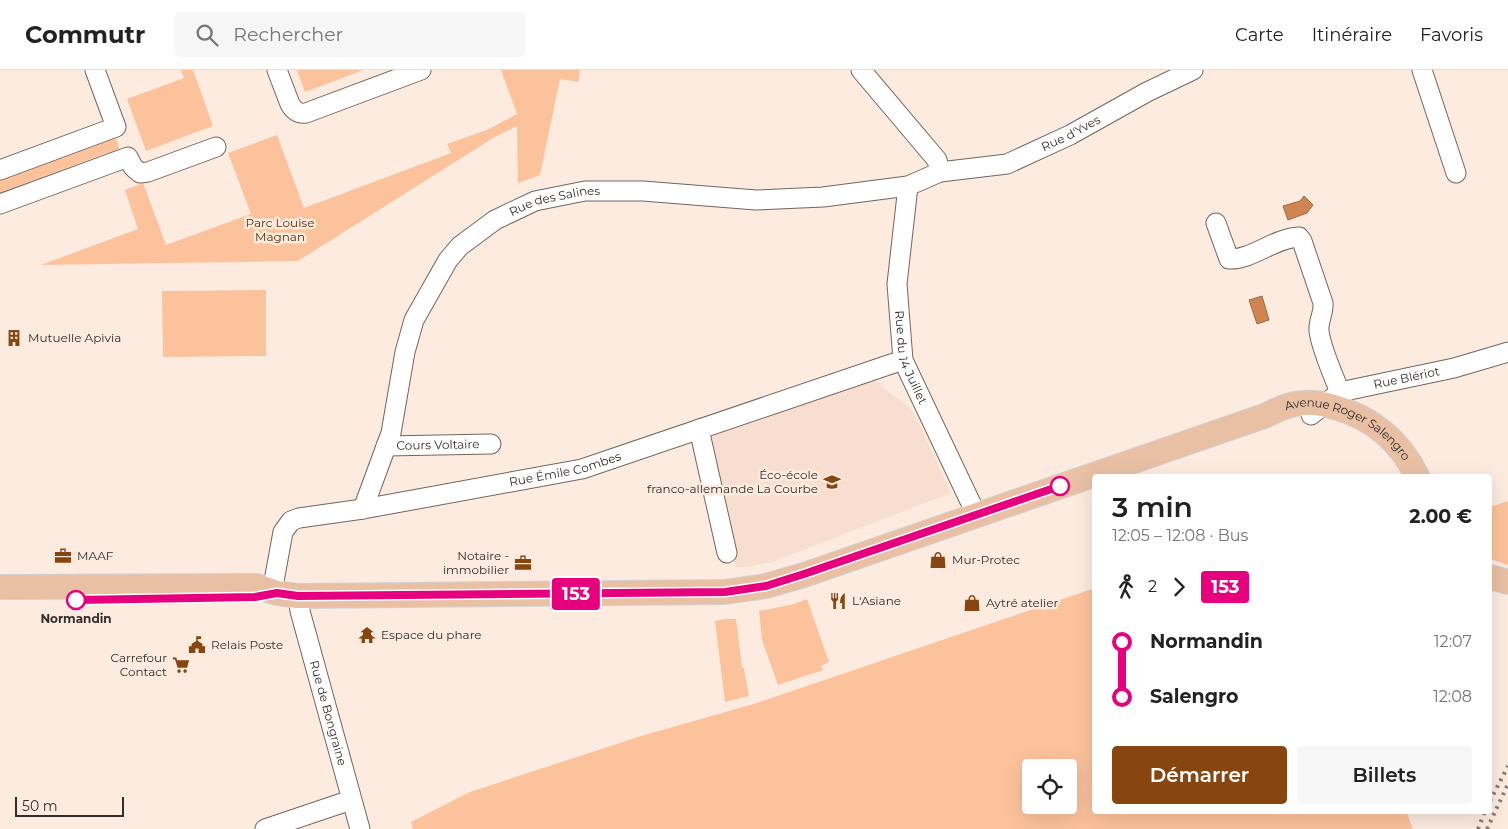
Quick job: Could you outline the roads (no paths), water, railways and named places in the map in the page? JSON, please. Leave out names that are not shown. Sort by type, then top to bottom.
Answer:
[{"type":"main road","name":"Avenue Roger Salengro","points":[[1325,404],[1337,422],[1358,432],[1374,444],[1397,474]]},
{"type":"main road","name":"Avenue Roger Salengro","points":[[1098,474],[1267,416],[1325,404],[1363,417],[1383,430],[1410,462],[1416,474]]},
{"type":"main road","name":"Avenue Roger Salengro","points":[[287,595],[739,591],[766,586],[804,574],[1092,476]]},
{"type":"main road","points":[[1492,578],[1508,582]]},
{"type":"main road","points":[[0,587],[257,586],[287,595]]},
{"type":"main road","points":[[1492,592],[1508,596]]},
{"type":"main road","points":[[0,602],[287,595]]},
{"type":"street","points":[[95,70],[128,157],[133,167],[140,173],[148,172],[216,147]]},
{"type":"street","points":[[277,70],[293,110],[300,114],[306,114],[421,70]]},
{"type":"street","points":[[861,70],[937,160],[940,172]]},
{"type":"street","name":"Rue d'Yves","points":[[940,172],[1007,164],[1070,135],[1161,77],[1193,70]]},
{"type":"street","points":[[1422,70],[1456,173]]},
{"type":"street","points":[[0,170],[116,127]]},
{"type":"street","points":[[0,204],[128,157]]},
{"type":"street","name":"Rue des Salines","points":[[363,509],[391,433],[405,352],[414,320],[448,260],[460,246],[495,220],[535,201],[585,191],[643,191],[756,200],[823,197],[908,186],[940,172]]},
{"type":"street","name":"Rue du 14 Juillet","points":[[908,186],[897,284],[903,360],[976,516]]},
{"type":"street","points":[[1216,222],[1229,259],[1249,254],[1283,239],[1299,237],[1302,240],[1323,310],[1319,329],[1325,404]]},
{"type":"street","name":"Rue Blériot","points":[[1325,404],[1508,352]]},
{"type":"street","name":"Rue Émile Combes","points":[[287,595],[274,581],[283,532],[291,521],[299,518],[363,509],[582,469],[903,360]]},
{"type":"street","points":[[700,429],[727,552]]},
{"type":"street","name":"Cours Voltaire","points":[[386,446],[491,444]]},
{"type":"street","name":"Rue de Bongraine","points":[[287,595],[300,611],[360,829]]},
{"type":"street","points":[[265,829],[351,800]]},
{"type":"railway","points":[[1492,797],[1508,766]]},
{"type":"railway","points":[[1487,829],[1508,784]]},
{"type":"railway","points":[[1478,829],[1484,814]]},
{"type":"place","name":"Mutuelle Apivia","points":[[14,338]]},
{"type":"place","name":"Éco-école franco-allemande La Courbe","points":[[832,482]]},
{"type":"place","name":"MAAF","points":[[63,556]]},
{"type":"place","name":"Mur-Protec","points":[[938,560]]},
{"type":"place","name":"Notaire - immobilier","points":[[523,563]]},
{"type":"place","name":"Normandin","points":[[76,600]]},
{"type":"place","name":"L'Asiane","points":[[838,601]]},
{"type":"place","name":"Aytré atelier","points":[[972,603]]},
{"type":"place","name":"Espace du phare","points":[[367,635]]},
{"type":"place","name":"Relais Poste","points":[[197,645]]},
{"type":"place","name":"Carrefour Contact","points":[[181,665]]},
{"type":"park label","name":"Parc Louise Magnan","points":[[280,230]]}]
